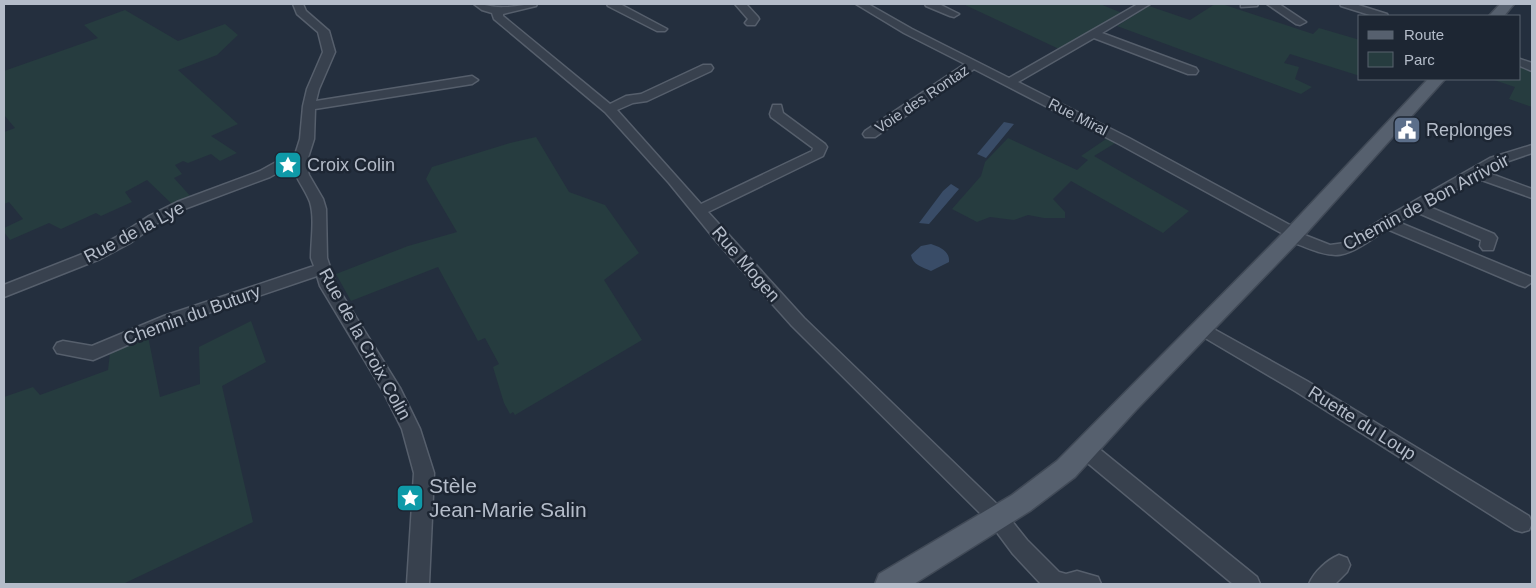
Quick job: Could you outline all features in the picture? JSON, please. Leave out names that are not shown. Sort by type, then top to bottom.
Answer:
[{"type":"main road","points":[[1497,15],[1507,4]]},
{"type":"main road","points":[[889,584],[1042,489],[1066,469],[1293,235],[1436,80]]},
{"type":"street","points":[[298,4],[301,12],[323,32],[329,52],[313,89],[309,106],[307,139],[300,163]]},
{"type":"street","points":[[479,4],[497,12],[532,4]]},
{"type":"street","points":[[612,4],[661,29]]},
{"type":"street","points":[[740,4],[754,19],[751,23]]},
{"type":"street","points":[[866,7],[884,4]]},
{"type":"street","points":[[930,4],[954,14]]},
{"type":"street","points":[[1010,82],[1145,4]]},
{"type":"street","points":[[1272,4],[1300,22]]},
{"type":"street","points":[[1345,4],[1379,15]]},
{"type":"street","name":"Rue Miral","points":[[866,7],[1124,141],[1293,235]]},
{"type":"street","name":"Rue Mogen","points":[[497,12],[498,17],[609,109],[703,214],[722,238],[824,348],[997,517],[1020,548],[1044,572],[1059,584],[1066,584]]},
{"type":"street","points":[[1094,34],[1192,71]]},
{"type":"street","name":"Voie des Rontaz","points":[[870,134],[973,64]]},
{"type":"street","points":[[609,109],[630,99],[643,98],[707,68]]},
{"type":"street","points":[[309,106],[472,80]]},
{"type":"street","points":[[703,214],[818,153],[820,148],[776,114],[777,108]]},
{"type":"street","name":"Chemin de Bon Arrivoir","points":[[1293,235],[1318,248],[1336,251],[1358,243],[1386,223],[1477,173],[1495,161],[1532,149]]},
{"type":"street","points":[[703,214],[823,160]]},
{"type":"street","name":"Rue de la Lye","points":[[4,291],[95,255],[125,239],[154,219],[182,206],[264,174],[283,164],[300,163]]},
{"type":"street","name":"Rue de la Croix Colin","points":[[300,163],[319,209],[318,248],[321,269],[328,286],[391,388],[412,429],[424,473],[418,584]]},
{"type":"street","points":[[1477,173],[1532,194]]},
{"type":"street","points":[[1415,206],[1489,238],[1488,246]]},
{"type":"street","points":[[1386,223],[1525,281]]},
{"type":"street","name":"Chemin du Butury","points":[[63,348],[93,354],[170,320],[321,269]]},
{"type":"street","name":"Ruette du Loup","points":[[1201,328],[1310,391],[1522,523]]},
{"type":"street","points":[[1085,449],[1249,584]]},
{"type":"street","points":[[1320,584],[1339,564]]},
{"type":"street","points":[[1066,584],[1077,581],[1090,584]]},
{"type":"green space","points":[[963,4],[1100,4],[1122,13],[1059,49]]},
{"type":"green space","points":[[1215,4],[1222,4],[1313,34],[1319,28],[1358,39],[1358,75],[1290,54],[1284,63],[1299,67],[1295,79],[1312,87],[1301,94],[1117,26],[1149,6],[1190,20]]},
{"type":"green space","points":[[125,10],[178,41],[225,24],[238,35],[217,55],[178,70],[238,124],[211,136],[237,153],[220,161],[211,154],[188,163],[183,161],[175,165],[182,174],[174,178],[192,198],[173,205],[147,180],[125,192],[132,202],[101,216],[96,213],[61,229],[49,223],[10,240],[4,232],[4,228],[23,219],[9,202],[4,204],[4,132],[15,128],[4,115],[4,71],[98,38],[84,25]]},
{"type":"green space","points":[[1521,65],[1532,69],[1532,107],[1509,99],[1515,87],[1494,80],[1521,80]]},
{"type":"green space","points":[[536,137],[569,192],[605,205],[639,253],[604,280],[642,340],[515,415],[513,412],[510,414],[504,403],[493,367],[499,364],[485,338],[478,341],[438,267],[351,301],[336,274],[408,246],[457,232],[426,179],[432,167]]},
{"type":"green space","points":[[1109,137],[1117,142],[1094,156],[1189,211],[1163,233],[1071,181],[1053,199],[1065,212],[1065,218],[1044,218],[1028,215],[1014,220],[990,217],[977,222],[952,209],[981,176],[985,162],[1008,138],[1077,170],[1088,160],[1081,156]]},
{"type":"green space","points":[[251,321],[266,362],[222,386],[253,522],[123,584],[4,584],[4,397],[33,387],[40,395],[108,370],[110,353],[148,336],[160,397],[200,384],[199,347]]},
{"type":"water","points":[[1004,122],[1014,124],[986,158],[977,154]]},
{"type":"water","points":[[951,184],[959,189],[929,224],[919,223],[943,191]]},
{"type":"water","points":[[931,244],[946,252],[949,262],[931,271],[916,263],[911,255],[921,246]]},
{"type":"place","name":"Replonges","points":[[1407,130]]},
{"type":"place","name":"Croix Colin","points":[[288,165]]},
{"type":"place","name":"Stèle Jean-Marie Salin","points":[[410,498]]}]
